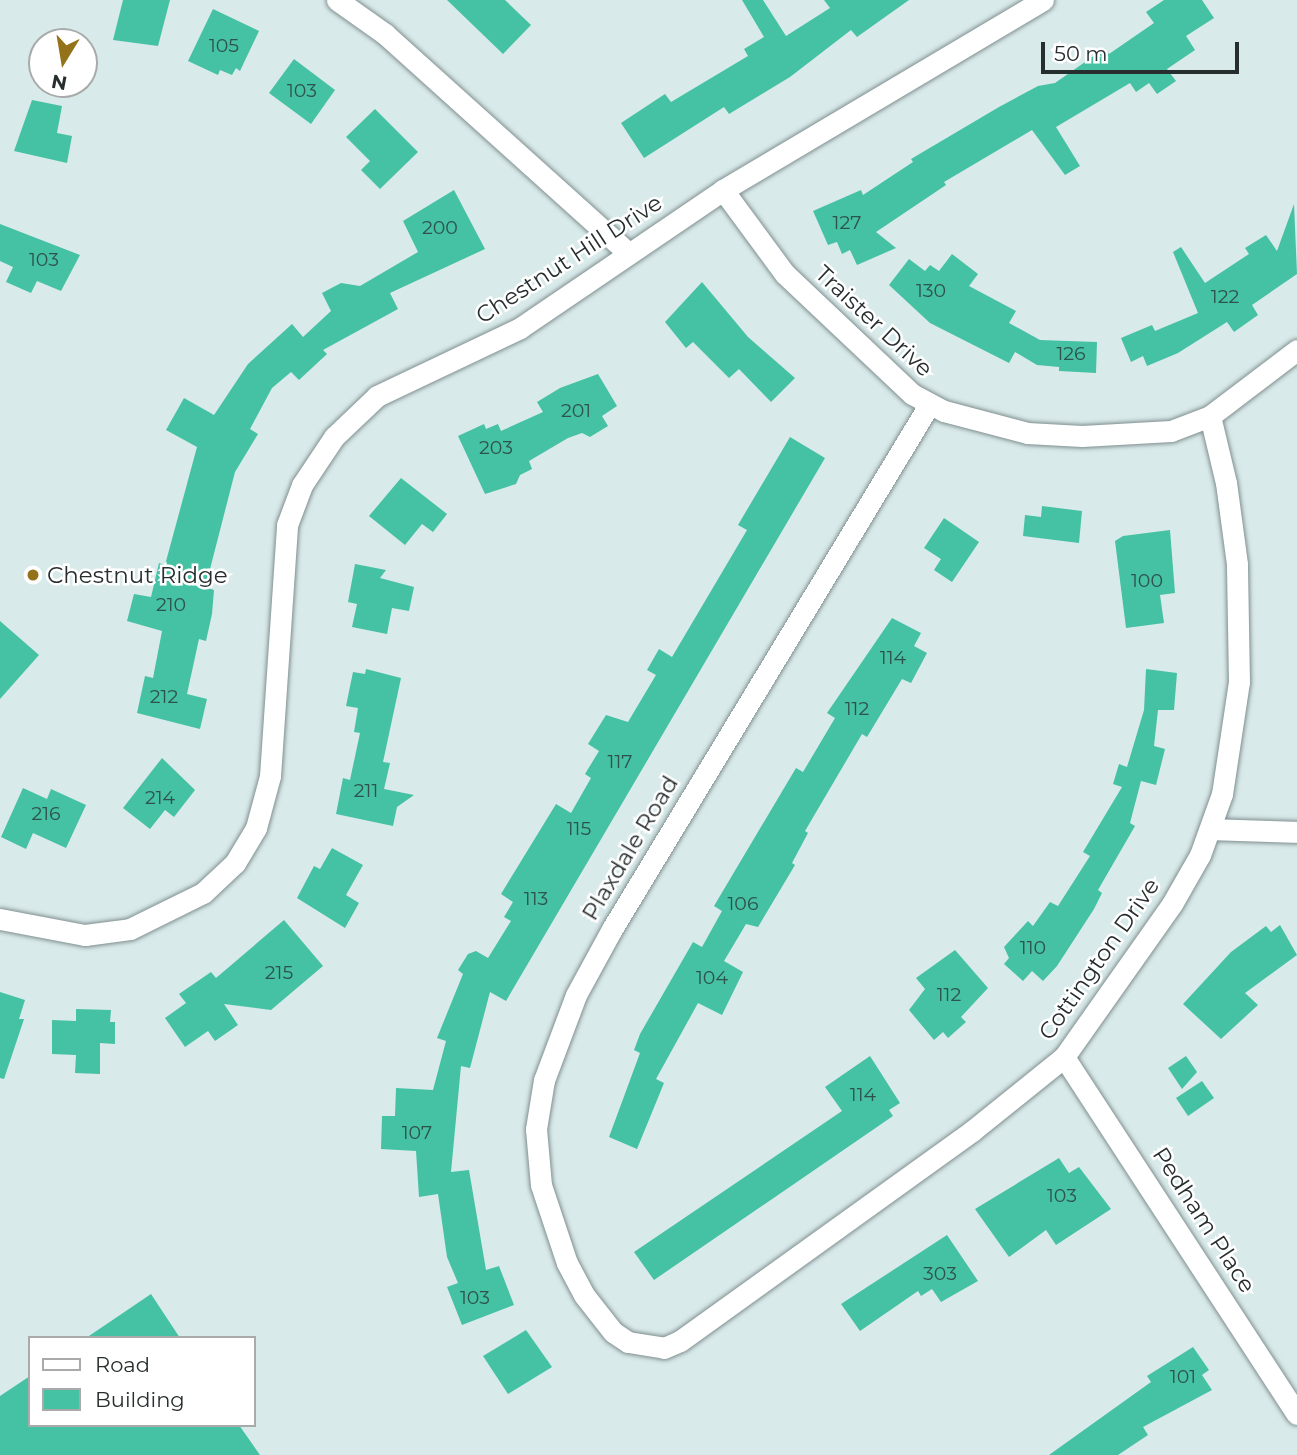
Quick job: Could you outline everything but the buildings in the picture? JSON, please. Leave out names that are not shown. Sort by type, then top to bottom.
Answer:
[{"type":"street","points":[[337,0],[385,34],[627,252]]},
{"type":"street","name":"Chestnut Hill Drive","points":[[0,919],[85,935],[130,929],[203,893],[235,863],[256,828],[270,776],[279,588],[287,525],[302,485],[334,438],[377,396],[520,328],[627,252],[723,190],[1043,0]]},
{"type":"street","name":"Traister Drive","points":[[723,190],[785,274],[912,394],[929,405],[1027,433],[1082,436],[1171,431],[1210,416],[1297,350]]},
{"type":"street","name":"Plaxdale Road","points":[[628,1342],[613,1332],[584,1295],[567,1263],[541,1185],[536,1129],[544,1080],[576,995],[612,929],[929,405]]},
{"type":"street","name":"Cottington Drive","points":[[628,1342],[664,1348],[680,1341],[972,1131],[1064,1057],[1172,904],[1211,829],[1222,794],[1239,682],[1237,564],[1226,483],[1210,416]]},
{"type":"street","points":[[1211,829],[1297,832]]},
{"type":"street","name":"Pedham Place","points":[[1064,1057],[1297,1414]]},
{"type":"place","name":"Chestnut Ridge","points":[[33,575]]}]
